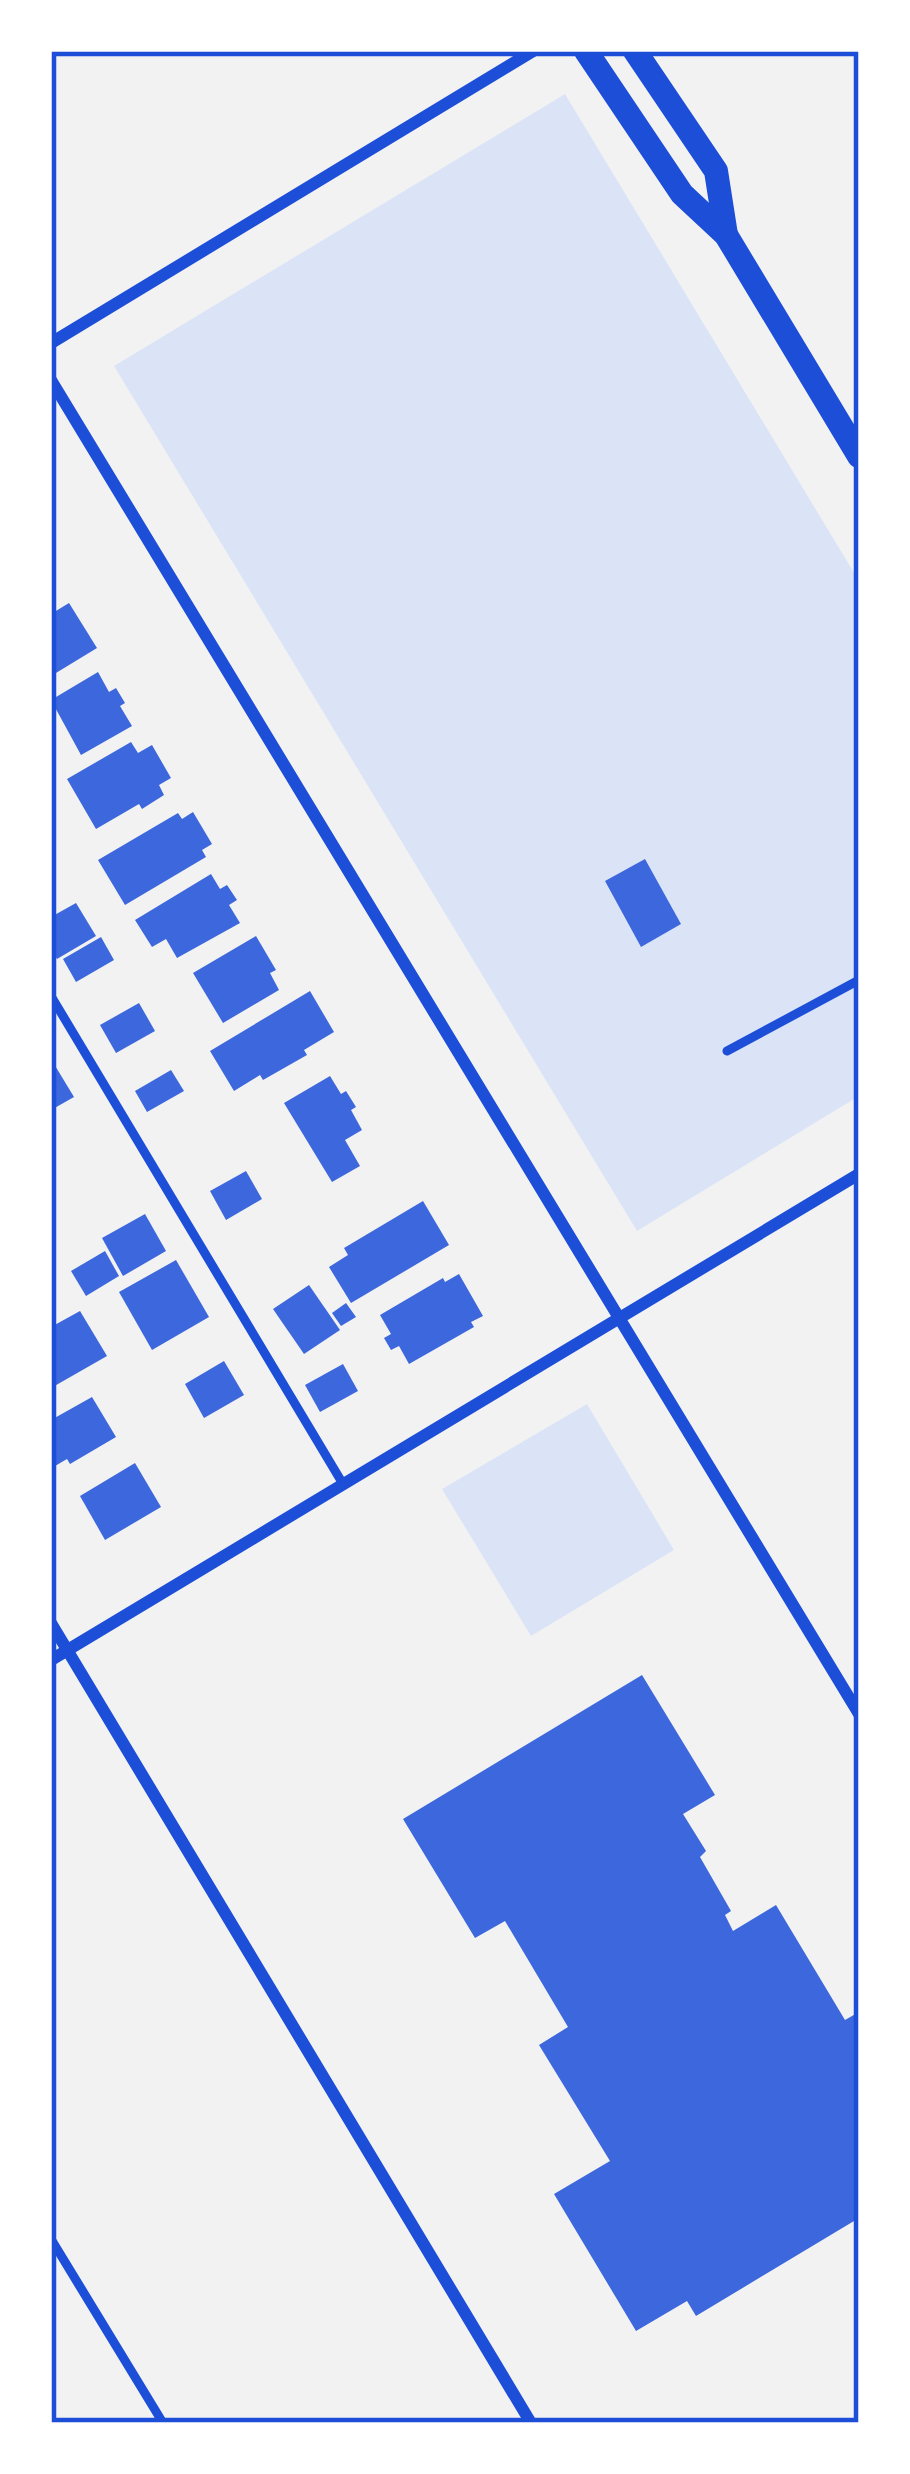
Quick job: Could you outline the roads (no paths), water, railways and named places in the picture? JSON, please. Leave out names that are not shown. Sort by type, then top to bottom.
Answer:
[{"type":"main road","points":[[586,51],[682,194],[726,235],[859,456]]},
{"type":"main road","points":[[635,51],[716,171],[726,235]]},
{"type":"street","points":[[51,343],[533,51]]},
{"type":"street","points":[[51,380],[859,1714]]},
{"type":"street","points":[[51,1660],[859,1174]]},
{"type":"street","points":[[51,1623],[531,2423]]},
{"type":"lane","points":[[728,1051],[859,980]]},
{"type":"lane","points":[[51,996],[344,1484]]},
{"type":"lane","points":[[51,2239],[163,2423]]}]
